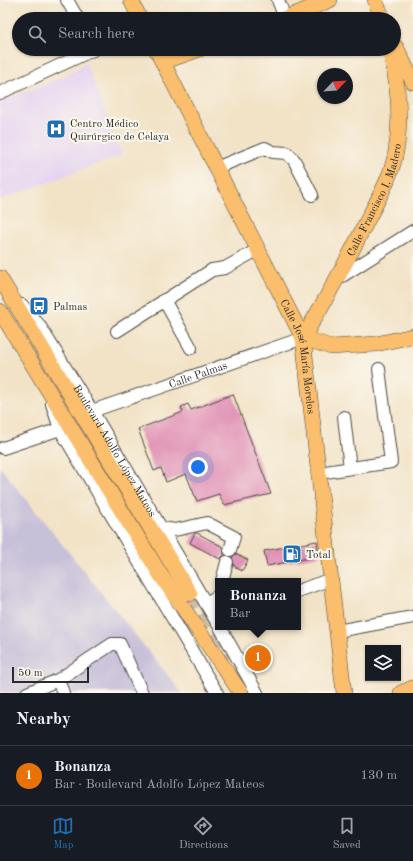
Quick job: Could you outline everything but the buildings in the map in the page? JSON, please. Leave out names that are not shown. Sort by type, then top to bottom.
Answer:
[{"type":"main road","points":[[131,0],[137,12]]},
{"type":"main road","points":[[301,12],[330,0]]},
{"type":"main road","points":[[375,0],[380,12]]},
{"type":"main road","name":"Calle José María Morelos","points":[[159,56],[303,338],[344,693]]},
{"type":"main road","name":"Calle Francisco I. Madero","points":[[303,338],[339,278],[384,188],[396,152],[400,114],[395,70],[392,56]]},
{"type":"main road","points":[[400,56],[413,82]]},
{"type":"main road","name":"Boulevard Adolfo López Mateos","points":[[1,280],[190,594]]},
{"type":"main road","points":[[0,311],[160,574],[241,693]]},
{"type":"main road","points":[[303,338],[331,347],[376,344],[413,336]]},
{"type":"main road","points":[[401,693],[413,688]]},
{"type":"street","points":[[67,0],[74,12]]},
{"type":"street","points":[[278,0],[282,12]]},
{"type":"street","points":[[0,93],[80,56]]},
{"type":"street","points":[[216,168],[265,148],[273,152],[287,153],[294,160],[312,195]]},
{"type":"street","points":[[339,278],[413,231]]},
{"type":"street","points":[[117,331],[212,270],[225,268],[257,250]]},
{"type":"street","name":"Boulevard Adolfo López Mateos","points":[[1,280],[39,325],[92,411],[215,619]]},
{"type":"street","points":[[164,300],[191,348]]},
{"type":"street","name":"Calle Palmas","points":[[92,411],[303,338]]},
{"type":"street","points":[[319,473],[391,462],[379,369]]},
{"type":"street","points":[[46,388],[60,429],[217,693]]},
{"type":"street","points":[[344,416],[350,468]]},
{"type":"street","points":[[3,448],[60,429]]},
{"type":"street","points":[[162,528],[175,530],[207,523],[234,537],[230,550]]},
{"type":"street","points":[[223,578],[227,562]]},
{"type":"street","points":[[301,590],[331,579]]},
{"type":"street","points":[[206,603],[215,598]]},
{"type":"street","points":[[337,631],[413,617]]},
{"type":"street","points":[[222,630],[257,693]]},
{"type":"street","points":[[184,637],[196,644],[226,693]]},
{"type":"street","points":[[27,693],[58,680],[112,644],[120,644],[142,693]]},
{"type":"street","points":[[244,670],[247,688],[250,693]]},
{"type":"street","points":[[58,680],[63,693]]},
{"type":"shaded area","name":"Centro Médico Quirúrgico de Celaya","points":[[86,63],[122,155],[0,200],[0,102],[62,77]]},
{"type":"shaded area","points":[[0,467],[182,693],[0,693]]},
{"type":"tunnel","points":[[190,594],[226,660]]},
{"type":"place","name":"Centro Médico Quirúrgico de Celaya","points":[[56,129]]},
{"type":"place","name":"Palmas","points":[[39,306]]},
{"type":"place","name":"Total","points":[[292,554]]},
{"type":"place","name":"Bonanza","points":[[258,658]]}]
